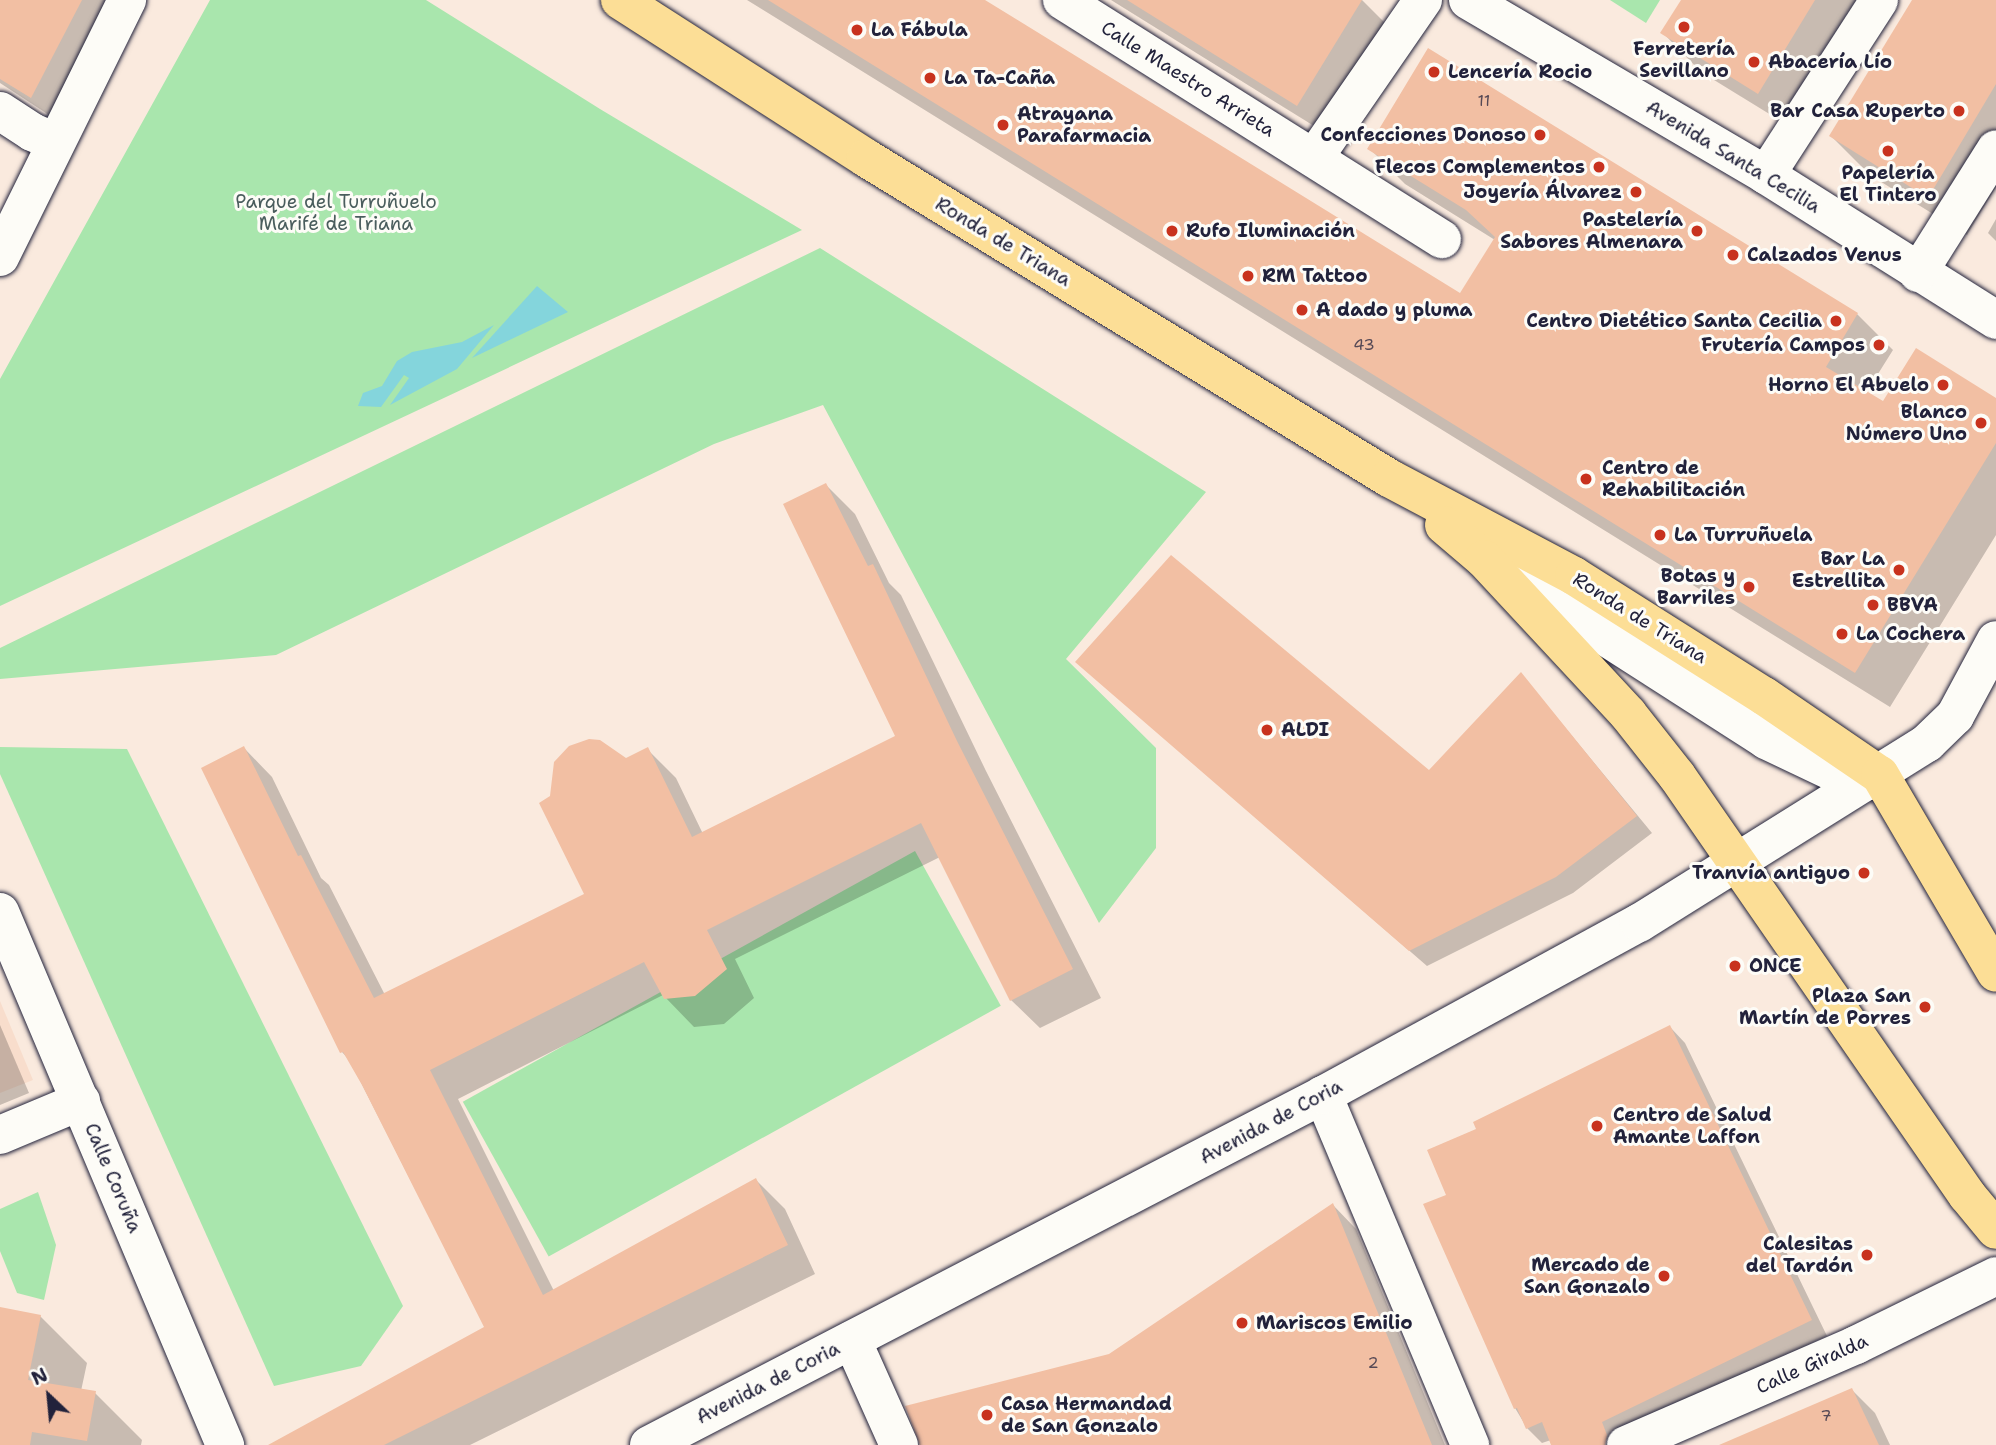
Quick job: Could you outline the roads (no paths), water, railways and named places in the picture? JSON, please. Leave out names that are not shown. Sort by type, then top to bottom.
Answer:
[{"type":"main road","name":"Ronda de Triana","points":[[620,0],[866,158],[1389,478],[1574,576],[1770,699],[1874,778]]},
{"type":"main road","name":"Ronda de Triana","points":[[1389,478],[1484,559],[1628,714],[1739,862]]},
{"type":"main road","points":[[1874,778],[1996,973]]},
{"type":"main road","points":[[1739,862],[1967,1195],[1996,1230]]},
{"type":"street","points":[[0,257],[127,0]]},
{"type":"street","name":"Calle Maestro Arrieta","points":[[1062,0],[1442,239]]},
{"type":"street","points":[[1314,158],[1423,0]]},
{"type":"street","name":"Avenida Santa Cecilia","points":[[1468,0],[1766,174],[1918,273],[1996,320]]},
{"type":"street","points":[[1766,174],[1878,0]]},
{"type":"street","points":[[0,111],[32,132],[55,142]]},
{"type":"street","points":[[1918,273],[1996,149]]},
{"type":"street","name":"Ronda de Triana","points":[[1484,559],[1766,740],[1833,772],[1874,778]]},
{"type":"street","name":"Avenida de Coria","points":[[649,1445],[1322,1095],[1612,938],[1739,862],[1927,743],[1955,716],[1996,640]]},
{"type":"street","name":"Calle Coruña","points":[[0,912],[225,1445]]},
{"type":"street","points":[[1322,1095],[1469,1445]]},
{"type":"street","points":[[0,1135],[81,1101]]},
{"type":"street","name":"Calle Giralda","points":[[1626,1445],[1856,1345],[1996,1276]]},
{"type":"street","points":[[852,1340],[899,1445]]},
{"type":"water","points":[[537,286],[568,312],[472,358]]},
{"type":"water","points":[[494,325],[457,369],[390,405],[409,378],[404,375],[381,407],[358,406],[363,393],[382,386],[397,361],[412,352],[462,342]]},
{"type":"place","name":"Ferretería Sevillano","points":[[1684,27]]},
{"type":"place","name":"La Fábula","points":[[857,30]]},
{"type":"place","name":"Abacería Lío","points":[[1754,62]]},
{"type":"place","name":"Lencería Rocio","points":[[1434,72]]},
{"type":"place","name":"La Ta-Caña","points":[[930,78]]},
{"type":"place","name":"Bar Casa Ruperto","points":[[1959,111]]},
{"type":"place","name":"Atrayana Parafarmacia","points":[[1003,125]]},
{"type":"place","name":"Confecciones Donoso","points":[[1540,135]]},
{"type":"place","name":"Papelería El Tintero","points":[[1888,151]]},
{"type":"place","name":"Flecos Complementos","points":[[1599,167]]},
{"type":"place","name":"Joyería Álvarez","points":[[1636,192]]},
{"type":"place","name":"Rufo Iluminación","points":[[1172,231]]},
{"type":"place","name":"Pastelería Sabores Almenara","points":[[1697,231]]},
{"type":"place","name":"Calzados Venus","points":[[1733,255]]},
{"type":"place","name":"RM Tattoo","points":[[1248,276]]},
{"type":"place","name":"A dado y pluma","points":[[1302,310]]},
{"type":"place","name":"Centro Dietético Santa Cecilia","points":[[1836,321]]},
{"type":"place","name":"Frutería Campos","points":[[1879,345]]},
{"type":"place","name":"Horno El Abuelo","points":[[1943,385]]},
{"type":"place","name":"Blanco Número Uno","points":[[1981,423]]},
{"type":"place","name":"Centro de Rehabilitación","points":[[1586,479]]},
{"type":"place","name":"La Turruñuela","points":[[1660,535]]},
{"type":"place","name":"Bar La Estrellita","points":[[1899,570]]},
{"type":"place","name":"Botas y Barriles","points":[[1749,587]]},
{"type":"place","name":"BBVA","points":[[1873,605]]},
{"type":"place","name":"La Cochera","points":[[1842,634]]},
{"type":"place","name":"ALDI","points":[[1267,730]]},
{"type":"place","name":"Tranvía antiguo","points":[[1864,873]]},
{"type":"place","name":"ONCE","points":[[1735,966]]},
{"type":"place","name":"Plaza San Martín de Porres","points":[[1925,1007]]},
{"type":"place","name":"Centro de Salud Amante Laffon","points":[[1597,1126]]},
{"type":"place","name":"Calesitas del Tardón","points":[[1867,1255]]},
{"type":"place","name":"Mercado de San Gonzalo","points":[[1664,1276]]},
{"type":"place","name":"Mariscos Emilio","points":[[1242,1323]]},
{"type":"place","name":"Casa Hermandad de San Gonzalo","points":[[987,1415]]},
{"type":"park label","name":"Parque del Turruñuelo Marifé de Triana","points":[[336,213]]}]
